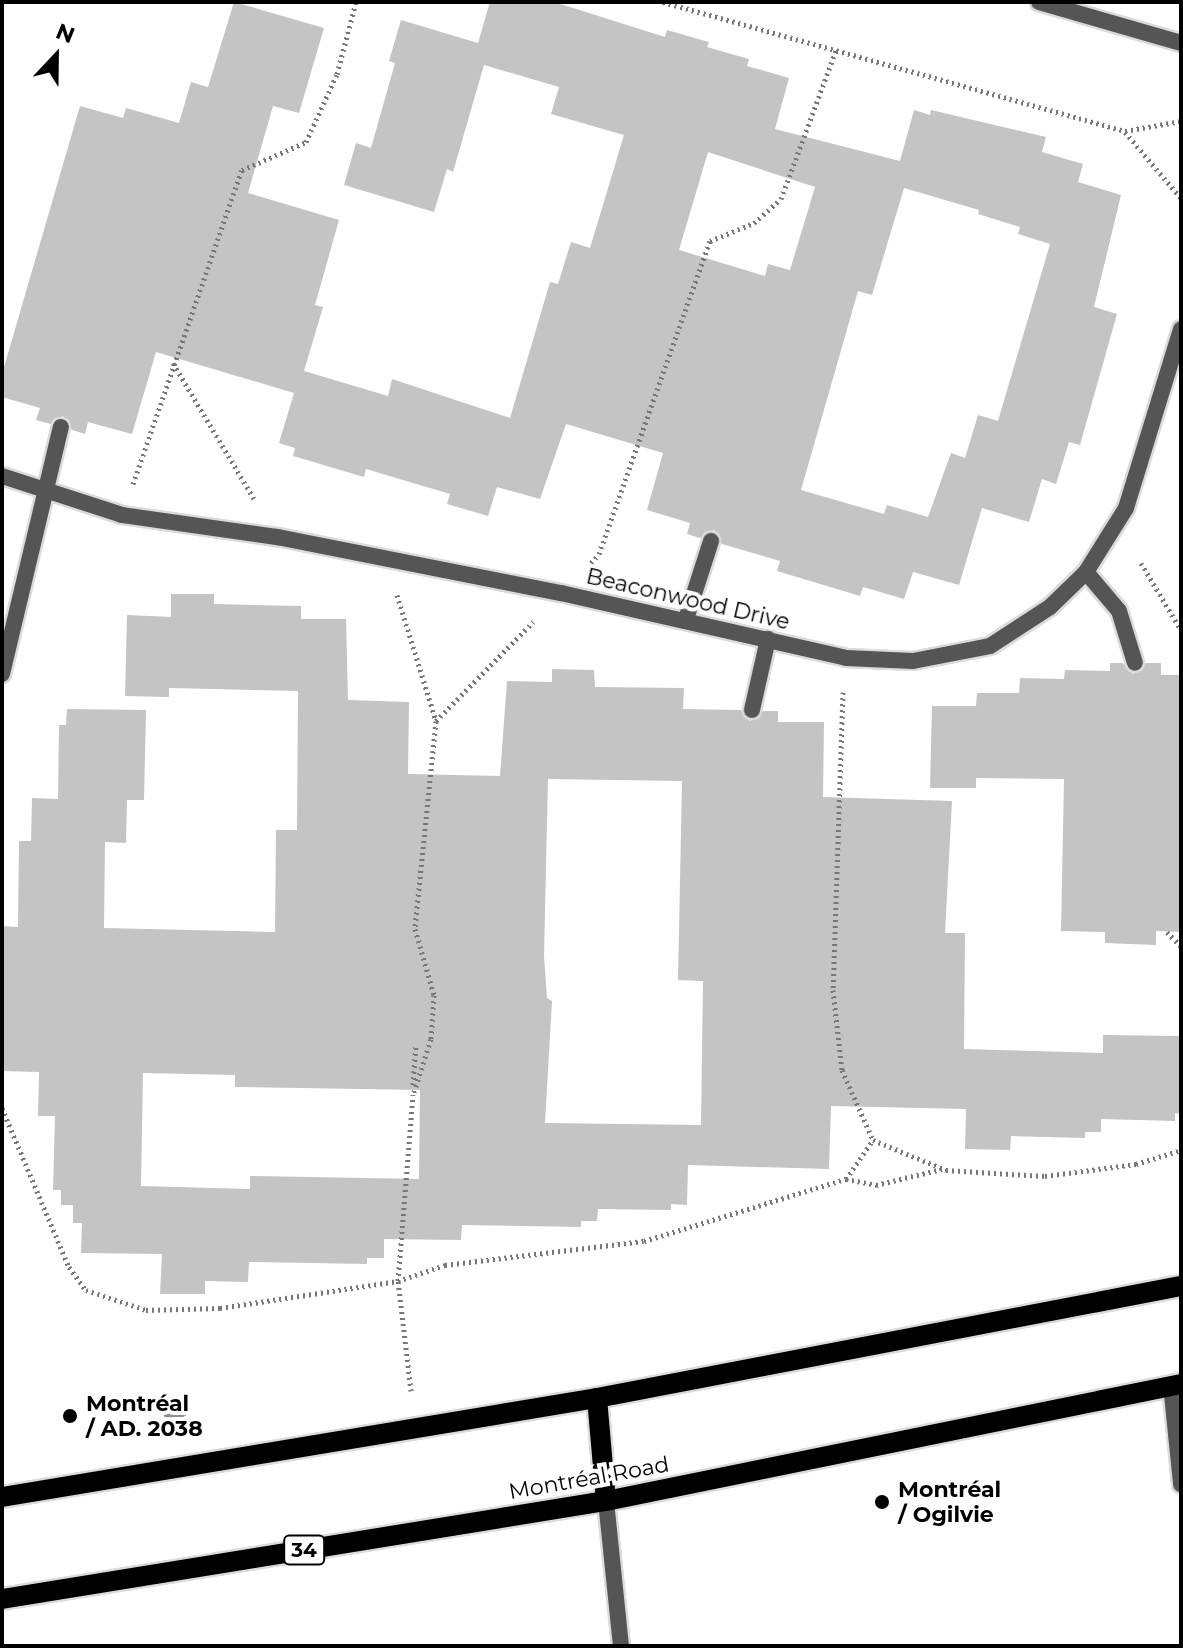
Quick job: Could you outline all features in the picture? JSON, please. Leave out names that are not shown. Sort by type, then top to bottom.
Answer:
[{"type":"main road","points":[[2,1497],[597,1398],[1181,1286]]},
{"type":"main road","name":"Montréal Road","points":[[2,1599],[606,1501],[1178,1385]]},
{"type":"main road","points":[[597,1398],[606,1501]]},
{"type":"street","points":[[1039,2],[1181,43]]},
{"type":"street","name":"Beaconwood Drive","points":[[2,476],[49,494],[122,515],[277,537],[561,593],[686,619],[846,658],[913,661],[990,646],[1050,607],[1086,572],[1126,508],[1181,329]]},
{"type":"street","points":[[2,674],[49,494],[61,427]]},
{"type":"street","points":[[686,619],[711,541]]},
{"type":"street","points":[[1086,572],[1119,611],[1135,663]]},
{"type":"street","points":[[752,710],[768,639]]},
{"type":"street","points":[[1178,1385],[1181,1484]]},
{"type":"street","points":[[606,1501],[621,1646]]},
{"type":"path","points":[[122,515],[242,170],[306,142],[337,74],[356,2]]},
{"type":"path","points":[[663,2],[1125,131],[1181,121]]},
{"type":"path","points":[[436,721],[599,554],[710,241],[754,223],[781,199],[836,50]]},
{"type":"path","points":[[1125,131],[1181,198]]},
{"type":"path","points":[[173,362],[277,537]]},
{"type":"path","points":[[386,560],[436,721],[415,929],[434,995],[431,1039],[413,1095]]},
{"type":"path","points":[[1141,563],[1181,630]]},
{"type":"path","points":[[846,658],[833,990],[842,1070],[873,1140],[943,1169]]},
{"type":"path","points":[[1167,932],[1181,946]]},
{"type":"path","points":[[415,1428],[398,1281],[416,1044]]},
{"type":"path","points":[[2,1108],[44,1214],[69,1267],[86,1290],[146,1310],[220,1308],[398,1281],[445,1265],[644,1241],[846,1179],[876,1185],[943,1169],[1045,1176],[1136,1164],[1181,1150]]},
{"type":"path","points":[[846,1179],[873,1140]]},
{"type":"building","points":[[234,2],[324,28],[299,113],[273,106],[248,193],[339,220],[315,305],[323,307],[304,371],[388,396],[392,379],[510,418],[550,282],[558,284],[571,242],[590,248],[624,135],[551,114],[559,87],[484,65],[453,172],[447,169],[434,212],[344,185],[356,143],[371,148],[395,63],[389,61],[401,20],[478,43],[490,2],[554,2],[665,37],[667,30],[709,42],[707,47],[749,59],[747,66],[789,78],[775,129],[900,161],[914,110],[930,115],[931,110],[1046,137],[1042,152],[1083,164],[1078,182],[1121,195],[1094,307],[1117,314],[1080,445],[1069,442],[1056,484],[1042,479],[1029,522],[982,508],[959,585],[913,572],[904,599],[863,587],[860,596],[777,571],[780,561],[722,544],[714,530],[700,538],[687,534],[690,523],[647,510],[663,453],[566,424],[540,499],[497,487],[488,516],[447,504],[450,494],[366,469],[364,477],[293,456],[295,448],[279,443],[294,393],[156,352],[132,434],[88,422],[85,434],[72,430],[63,416],[51,424],[36,420],[40,408],[2,397],[2,374],[80,106],[123,118],[126,108],[179,123],[191,82],[208,87]],"holes":[[[708,152],[815,187],[790,270],[768,264],[765,276],[679,250]],[[904,188],[979,210],[978,214],[1020,227],[1018,234],[1050,244],[998,421],[978,415],[965,458],[951,453],[928,517],[887,505],[884,514],[801,490],[858,291],[872,295]]]},
{"type":"building","points":[[171,594],[214,594],[214,604],[301,606],[301,619],[346,619],[348,700],[409,702],[408,774],[500,776],[507,681],[552,682],[552,669],[594,670],[595,687],[684,688],[683,709],[741,710],[750,721],[763,711],[778,711],[778,722],[824,722],[823,797],[952,801],[945,933],[965,933],[964,1049],[1103,1053],[1103,1035],[1181,1036],[1181,1114],[1175,1113],[1175,1121],[1101,1119],[1101,1132],[1085,1132],[1085,1138],[1011,1136],[1010,1150],[965,1149],[966,1109],[831,1106],[829,1169],[688,1165],[687,1205],[671,1204],[671,1210],[598,1209],[597,1221],[581,1221],[581,1227],[462,1225],[461,1240],[384,1239],[384,1258],[367,1258],[367,1264],[249,1262],[248,1282],[205,1281],[205,1294],[160,1294],[162,1254],[81,1253],[82,1223],[73,1223],[73,1205],[61,1205],[61,1190],[53,1190],[55,1116],[38,1116],[39,1072],[2,1071],[2,926],[18,927],[19,841],[31,841],[32,798],[58,799],[59,725],[66,725],[67,709],[146,710],[144,800],[127,800],[126,843],[105,842],[104,928],[275,932],[276,830],[297,830],[298,691],[169,688],[169,697],[125,696],[127,615],[171,617]],"holes":[[[548,779],[682,781],[678,980],[703,981],[701,1125],[545,1123],[552,1001],[547,998],[544,956]],[[143,1073],[235,1075],[235,1087],[420,1090],[419,1179],[250,1176],[250,1189],[141,1186]]]},
{"type":"building","points":[[1110,663],[1123,663],[1133,674],[1146,663],[1161,663],[1161,675],[1181,675],[1181,932],[1156,931],[1156,945],[1105,943],[1105,932],[1061,931],[1064,779],[976,778],[976,788],[930,788],[932,706],[976,706],[977,693],[1019,693],[1020,678],[1064,679],[1065,670],[1110,671]]},
{"type":"place","name":"Montréal / AD. 2038","points":[[70,1416]]},
{"type":"place","name":"Montréal / Ogilvie","points":[[882,1502]]}]
